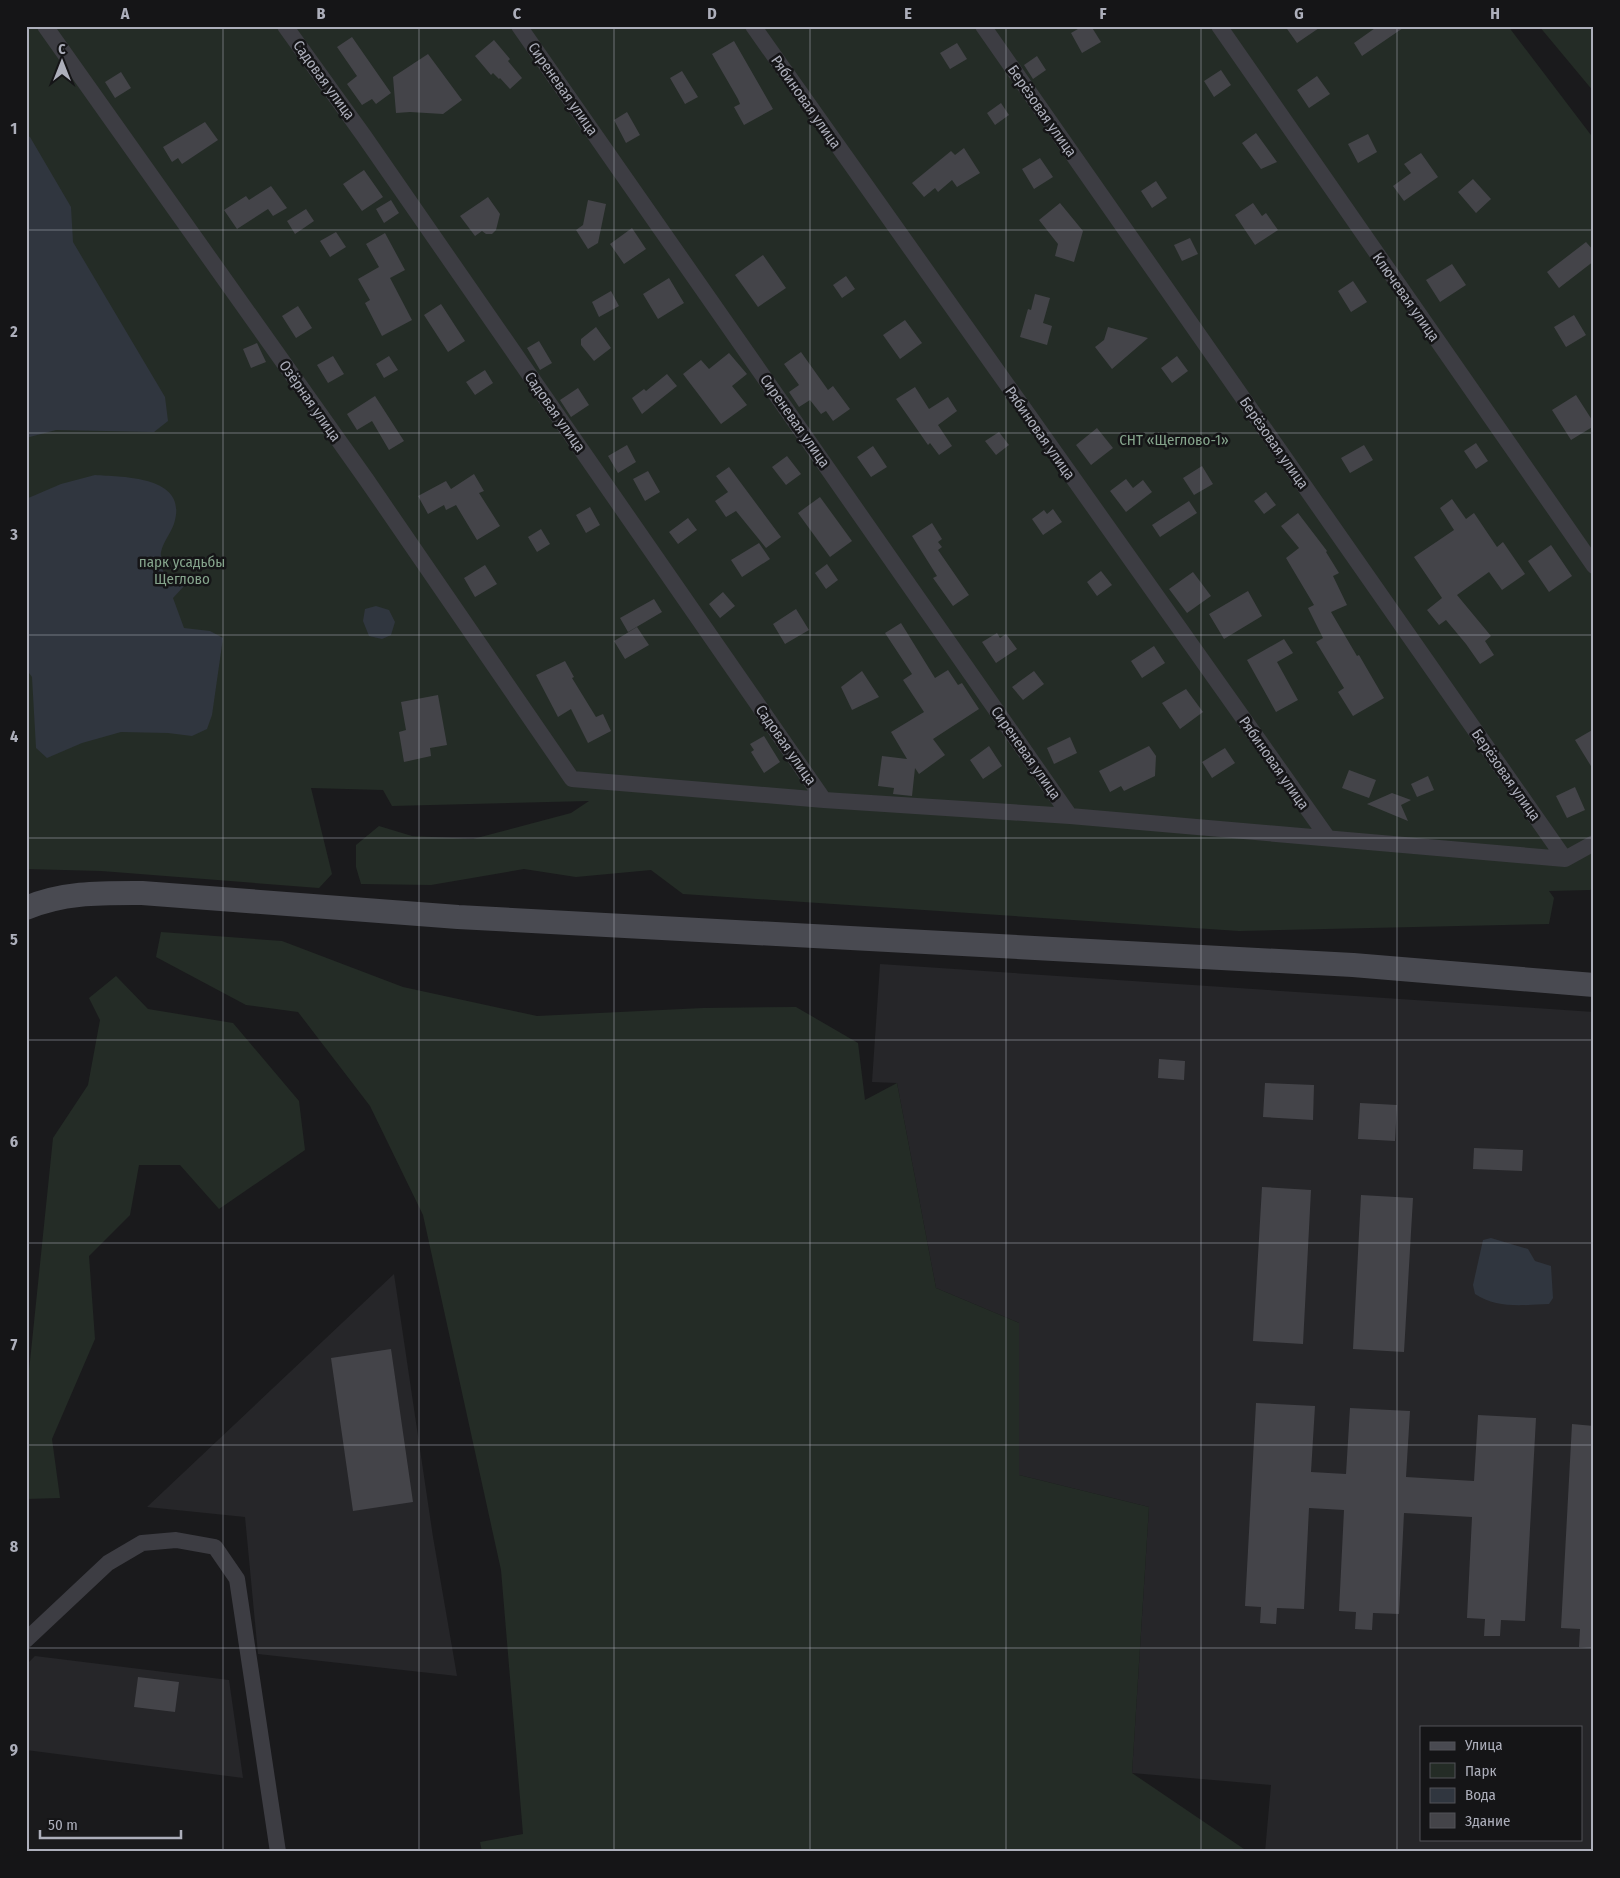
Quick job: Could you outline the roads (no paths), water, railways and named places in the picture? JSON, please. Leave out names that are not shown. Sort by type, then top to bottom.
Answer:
[{"type":"main road","points":[[26,908],[39,902],[71,895],[142,893],[458,916],[1353,965],[1594,985]]},
{"type":"street","name":"Озёрная улица","points":[[45,26],[366,479],[572,778],[824,800]]},
{"type":"street","name":"Садовая улица","points":[[285,26],[364,136],[824,800]]},
{"type":"street","name":"Сиреневая улица","points":[[519,26],[1070,816]]},
{"type":"street","name":"Рябиновая улица","points":[[753,26],[1328,838]]},
{"type":"street","name":"Берёзовая улица","points":[[983,26],[1565,860]]},
{"type":"street","name":"Ключевая улица","points":[[1219,26],[1594,566]]},
{"type":"street","points":[[824,800],[1070,816],[1565,860],[1594,843]]},
{"type":"street","points":[[26,1640],[108,1563],[142,1543],[176,1540],[215,1547],[237,1580],[278,1852]]},
{"type":"water","points":[[26,135],[30,137],[71,207],[73,242],[165,397],[168,421],[154,432],[56,430],[26,438]]},
{"type":"water","points":[[95,475],[150,482],[162,487],[171,495],[176,506],[175,520],[161,552],[163,571],[186,584],[173,598],[184,628],[210,631],[223,638],[212,715],[207,729],[192,736],[168,733],[121,732],[82,743],[47,758],[36,748],[32,677],[26,669],[26,499],[61,484]]},
{"type":"water","points":[[376,606],[389,610],[395,622],[391,635],[382,639],[369,636],[363,621],[365,609]]},
{"type":"water","points":[[1491,1238],[1528,1249],[1535,1261],[1551,1266],[1553,1298],[1549,1304],[1501,1304],[1483,1299],[1475,1294],[1473,1285],[1483,1240]]},
{"type":"park label","name":"СНТ «Щеглово-1»","points":[[1174,440]]},
{"type":"park label","name":"парк усадьбы Щеглово","points":[[182,570]]}]
